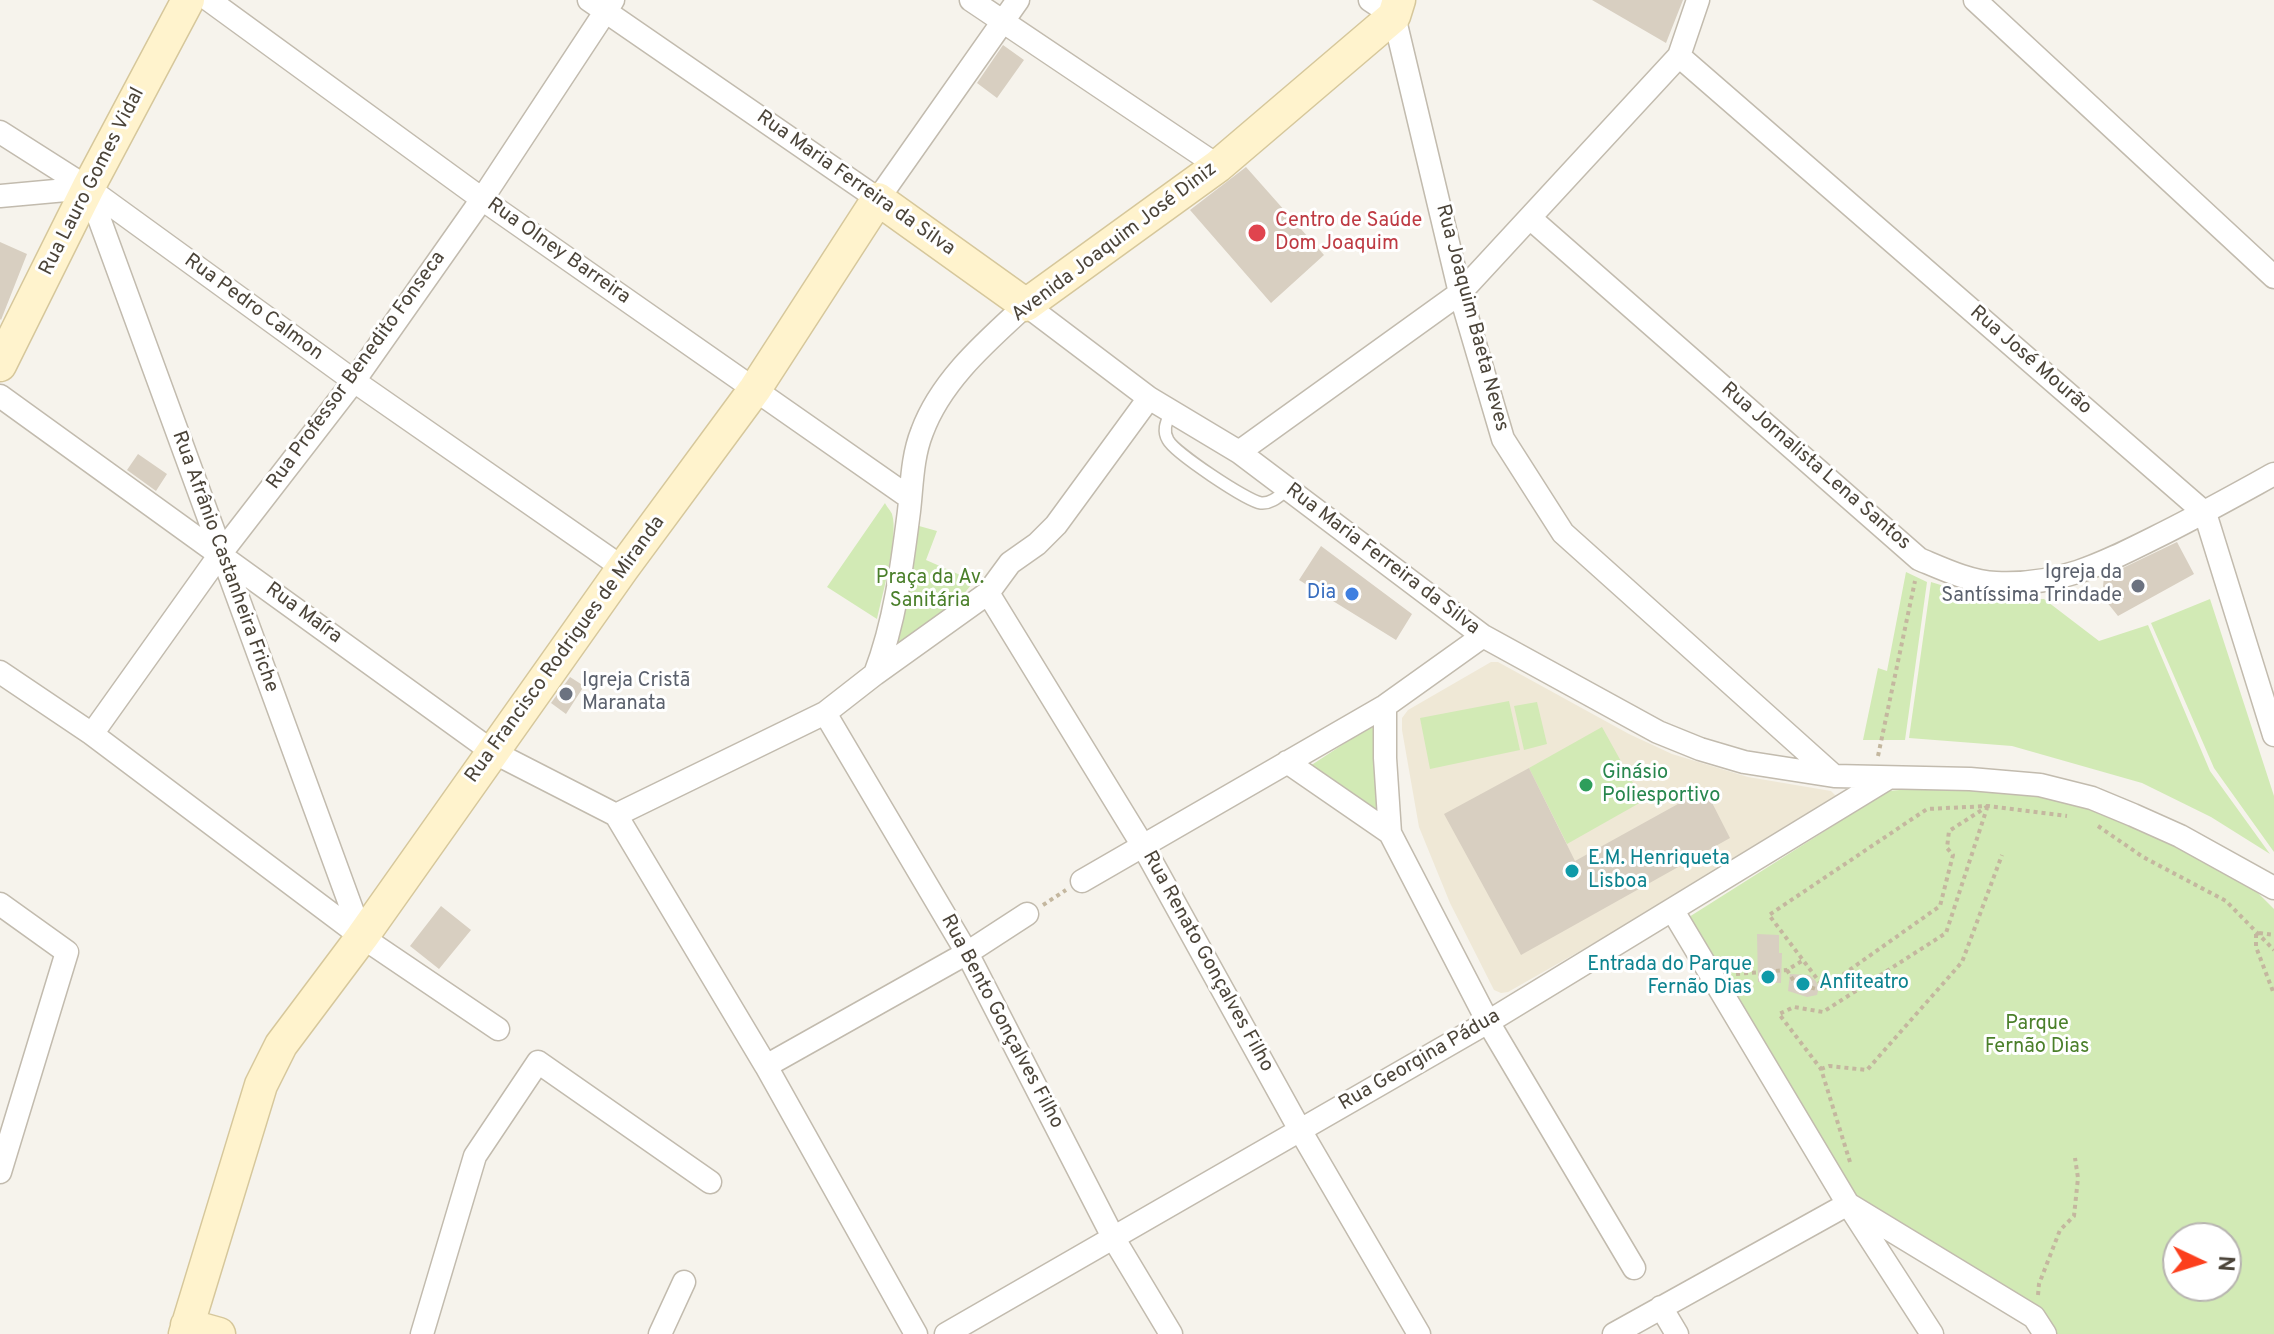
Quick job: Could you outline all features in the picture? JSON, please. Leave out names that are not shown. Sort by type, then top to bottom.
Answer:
[{"type":"street","name":"Rua Lauro Gomes Vidal","points":[[0,365],[88,188],[188,0]]},
{"type":"street","name":"Rua Olney Barreira","points":[[209,0],[482,199],[910,498]]},
{"type":"street","points":[[971,0],[1218,166]]},
{"type":"street","name":"Rua Francisco Rodrigues de Miranda","points":[[186,1329],[261,1085],[281,1045],[362,937],[623,568],[755,389],[878,199],[1018,0]]},
{"type":"street","points":[[1239,452],[1460,293],[1679,56],[1698,0]]},
{"type":"street","points":[[1975,0],[2274,277]]},
{"type":"street","name":"Rua Professor Benedito Fonseca","points":[[92,734],[221,553],[354,381],[482,199],[602,4]]},
{"type":"street","name":"Rua Maria Ferreira da Silva","points":[[602,4],[1026,305],[1149,398],[1239,452],[1483,636],[1658,732],[1744,762],[1834,776],[2002,780],[2040,785],[2092,798],[2180,836],[2274,888]]},
{"type":"street","name":"Avenida Joaquim José Diniz","points":[[875,674],[886,644],[917,450],[929,415],[968,361],[1026,305],[1218,166],[1388,5]]},
{"type":"street","name":"Rua Joaquim Baeta Neves","points":[[1388,5],[1460,293],[1503,439],[1563,533],[1834,776]]},
{"type":"street","name":"Rua José Mourão","points":[[1679,56],[2205,513]]},
{"type":"street","name":"Rua Pedro Calmon","points":[[0,132],[88,188],[354,381],[623,568]]},
{"type":"street","points":[[0,196],[88,188]]},
{"type":"street","name":"Rua Afrânio Castanheira Friche","points":[[88,188],[362,937]]},
{"type":"street","name":"Rua Jornalista Lena Santos","points":[[1530,218],[1919,559],[1955,574],[1993,583],[2041,582],[2092,569],[2205,513],[2274,474]]},
{"type":"street","name":"Rua Maíra","points":[[0,396],[493,752],[616,815]]},
{"type":"street","points":[[916,1334],[766,1066],[616,815],[825,713],[988,593],[1010,563],[1037,544],[1056,525],[1149,398]]},
{"type":"street","points":[[2205,513],[2274,735]]},
{"type":"street","name":"Rua Renato Gonçalves Filho","points":[[988,593],[1143,846],[1300,1130],[1419,1334]]},
{"type":"street","points":[[1082,881],[1385,706],[1483,636]]},
{"type":"street","points":[[0,672],[92,734],[362,937],[498,1029]]},
{"type":"street","points":[[1385,706],[1390,833],[1488,1022],[1634,1268]]},
{"type":"street","name":"Rua Bento Gonçalves Filho","points":[[825,713],[967,953],[1114,1239],[1171,1334]]},
{"type":"street","points":[[1287,762],[1390,833]]},
{"type":"street","name":"Rua Georgina Pádua","points":[[946,1334],[1488,1022],[1673,911],[1881,778]]},
{"type":"street","points":[[0,904],[67,952],[0,1172]]},
{"type":"street","points":[[1673,911],[1848,1204],[1932,1334]]},
{"type":"street","points":[[766,1066],[967,953],[1027,914]]},
{"type":"street","points":[[422,1334],[475,1156],[538,1062],[710,1182]]},
{"type":"street","points":[[1614,1334],[1848,1204]]},
{"type":"street","points":[[1848,1204],[2040,1325]]},
{"type":"street","points":[[660,1334],[684,1282]]},
{"type":"street","points":[[1661,1307],[1677,1334]]},
{"type":"street","points":[[186,1329],[219,1334]]},
{"type":"lane","points":[[1171,411],[1165,429],[1168,440],[1177,451],[1246,497],[1262,503],[1272,501],[1288,489]]},
{"type":"path","points":[[1881,778],[1919,559]]},
{"type":"path","points":[[1824,988],[1769,915],[1927,809],[1988,806],[2071,816]]},
{"type":"path","points":[[1787,970],[1795,983],[1824,988],[1940,906],[1953,855],[1947,848],[1949,831],[1988,806]]},
{"type":"path","points":[[1851,1167],[1821,1069],[1779,1014],[1794,1007],[1823,1012],[1946,933],[1988,806]]},
{"type":"path","points":[[2088,821],[2143,857],[2226,901],[2274,950]]},
{"type":"path","points":[[1821,1069],[1829,1066],[1867,1070],[1962,962],[2002,855]]},
{"type":"path","points":[[1027,914],[1082,881]]},
{"type":"path","points":[[2256,934],[2274,935]]},
{"type":"path","points":[[2256,934],[2256,947],[2274,994]]},
{"type":"path","points":[[1714,977],[1787,970],[1802,961]]},
{"type":"path","points":[[2040,1325],[2039,1284],[2060,1230],[2074,1216],[2078,1178],[2075,1158]]},
{"type":"shaded area","points":[[1491,662],[1498,662],[1629,734],[1672,754],[1748,777],[1831,791],[1837,797],[1807,822],[1508,992],[1501,993],[1494,990],[1450,903],[1419,827],[1402,730],[1402,718],[1408,710]]},
{"type":"green space","name":"Praça da Av. Sanitária","points":[[885,503],[894,524],[889,566],[877,619],[827,587]]},
{"type":"green space","name":"Praça da Av. Sanitária","points":[[912,524],[937,531],[926,560],[974,581],[948,610],[896,648]]},
{"type":"green space","points":[[1906,572],[1927,582],[1905,740],[1863,740],[1878,668],[1887,671]]},
{"type":"green space","points":[[1931,582],[1990,600],[2044,599],[2099,641],[2148,625],[2210,771],[2270,854],[2211,817],[2142,783],[2012,746],[1909,738]]},
{"type":"green space","points":[[2210,599],[2274,796],[2274,852],[2214,768],[2151,623]]},
{"type":"green space","points":[[1509,701],[1520,750],[1430,769],[1420,718]]},
{"type":"green space","points":[[1537,702],[1547,744],[1524,750],[1514,706]]},
{"type":"green space","points":[[1371,726],[1376,728],[1384,817],[1310,766]]},
{"type":"green space","name":"Ginásio Poliesportivo","points":[[1602,727],[1643,801],[1567,844],[1529,768]]},
{"type":"green space","name":"Parque Fernão Dias","points":[[1923,788],[2031,790],[2121,816],[2252,887],[2274,909],[2274,1334],[2056,1334],[2046,1321],[1862,1205],[1689,917],[1888,791]]},
{"type":"building","points":[[1592,0],[1683,0],[1666,43]]},
{"type":"building","points":[[1003,45],[1024,60],[997,98],[977,83]]},
{"type":"building","name":"Centro de Saúde Dom Joaquim","points":[[1246,167],[1324,255],[1271,303],[1190,210]]},
{"type":"building","points":[[0,242],[27,254],[1,320],[0,319]]},
{"type":"building","points":[[138,454],[167,474],[156,491],[127,470]]},
{"type":"building","name":"Igreja da Santíssima Trindade","points":[[2177,542],[2194,574],[2118,616],[2102,596],[2104,577]]},
{"type":"building","name":"Dia","points":[[1321,546],[1412,614],[1396,640],[1299,580]]},
{"type":"building","name":"Igreja Cristã Maranata","points":[[570,677],[584,686],[566,714],[551,703]]},
{"type":"building","name":"E.M. Henriqueta Lisboa","points":[[1529,768],[1575,861],[1705,789],[1730,838],[1521,955],[1444,814]]},
{"type":"building","points":[[441,906],[471,930],[439,969],[410,946]]},
{"type":"building","points":[[1757,934],[1779,935],[1781,983],[1758,982]]},
{"type":"building","name":"Anfiteatro","points":[[1790,974],[1809,975],[1819,987],[1817,995],[1807,997],[1788,991]]},
{"type":"place","name":"Centro de Saúde Dom Joaquim","points":[[1257,233]]},
{"type":"place","name":"Igreja da Santíssima Trindade","points":[[2138,586]]},
{"type":"place","name":"Dia","points":[[1352,594]]},
{"type":"place","name":"Igreja Cristã Maranata","points":[[566,694]]},
{"type":"place","name":"Ginásio Poliesportivo","points":[[1586,785]]},
{"type":"place","name":"E.M. Henriqueta Lisboa","points":[[1572,871]]},
{"type":"place","name":"Entrada do Parque Fernão Dias","points":[[1768,977]]},
{"type":"place","name":"Anfiteatro","points":[[1803,984]]}]
